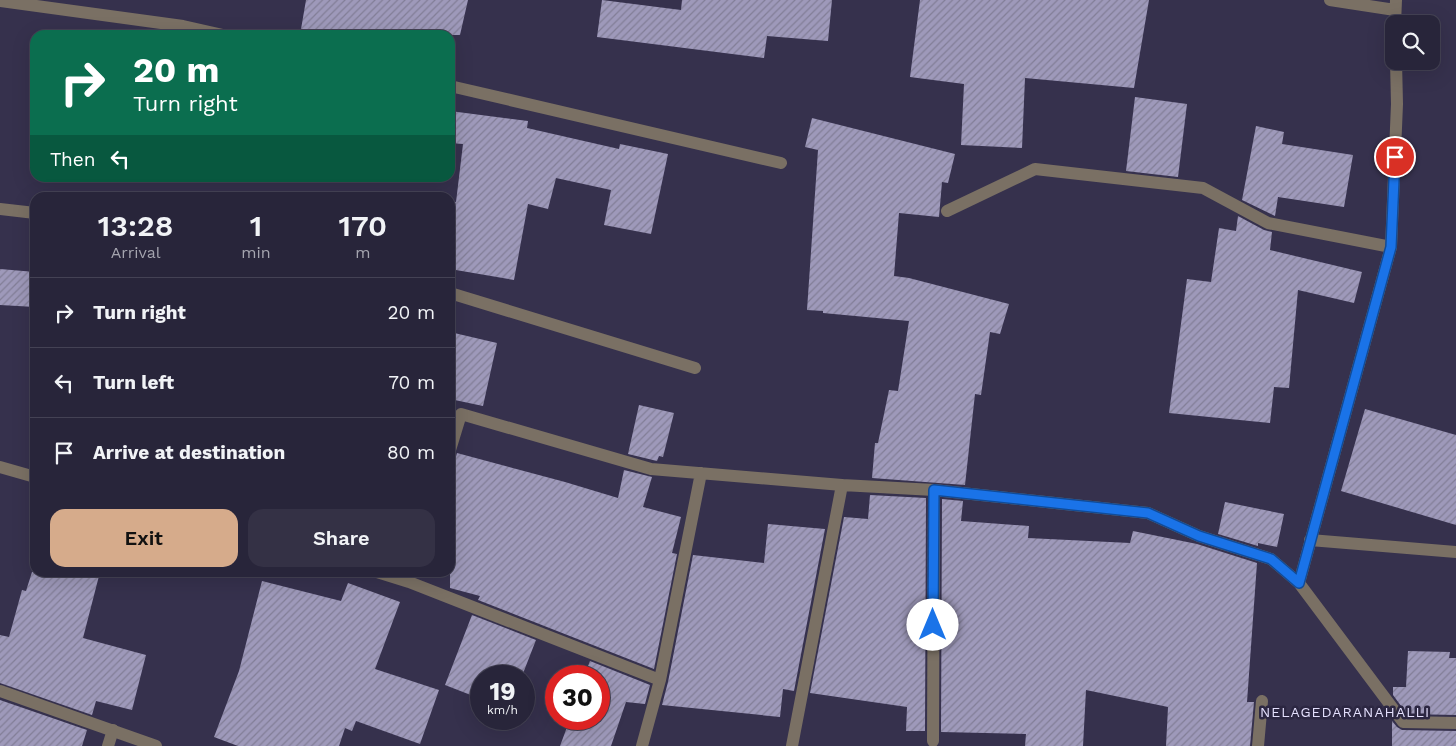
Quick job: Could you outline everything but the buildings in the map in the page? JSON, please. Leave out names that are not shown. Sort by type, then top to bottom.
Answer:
[{"type":"street","points":[[1330,0],[1395,5]]},
{"type":"street","points":[[0,1],[201,30]]},
{"type":"street","points":[[1299,583],[1391,247],[1397,104],[1396,70]]},
{"type":"street","points":[[455,87],[781,163]]},
{"type":"street","points":[[947,211],[1035,169],[1203,188],[1268,223],[1391,247]]},
{"type":"street","points":[[0,209],[30,212]]},
{"type":"street","points":[[455,295],[695,368]]},
{"type":"street","points":[[455,434],[461,414],[651,469],[842,485],[934,490],[1148,513],[1199,536],[1271,559],[1299,583],[1403,722],[1456,723]]},
{"type":"street","points":[[0,467],[30,475]]},
{"type":"street","points":[[642,746],[660,680],[701,473]]},
{"type":"street","points":[[792,746],[842,485]]},
{"type":"street","points":[[933,741],[934,490]]},
{"type":"street","points":[[1310,540],[1456,552]]},
{"type":"street","points":[[411,577],[660,680]]},
{"type":"street","points":[[0,691],[156,746]]},
{"type":"street","points":[[1258,746],[1262,701]]},
{"type":"street","points":[[108,746],[113,730]]},
{"type":"district","name":"NELAGEDARANAHALLI","points":[[1345,712]]},
{"type":"route","points":[[933,625],[934,490],[1148,513],[1199,536],[1271,559],[1299,583],[1391,247],[1395,157]]}]
